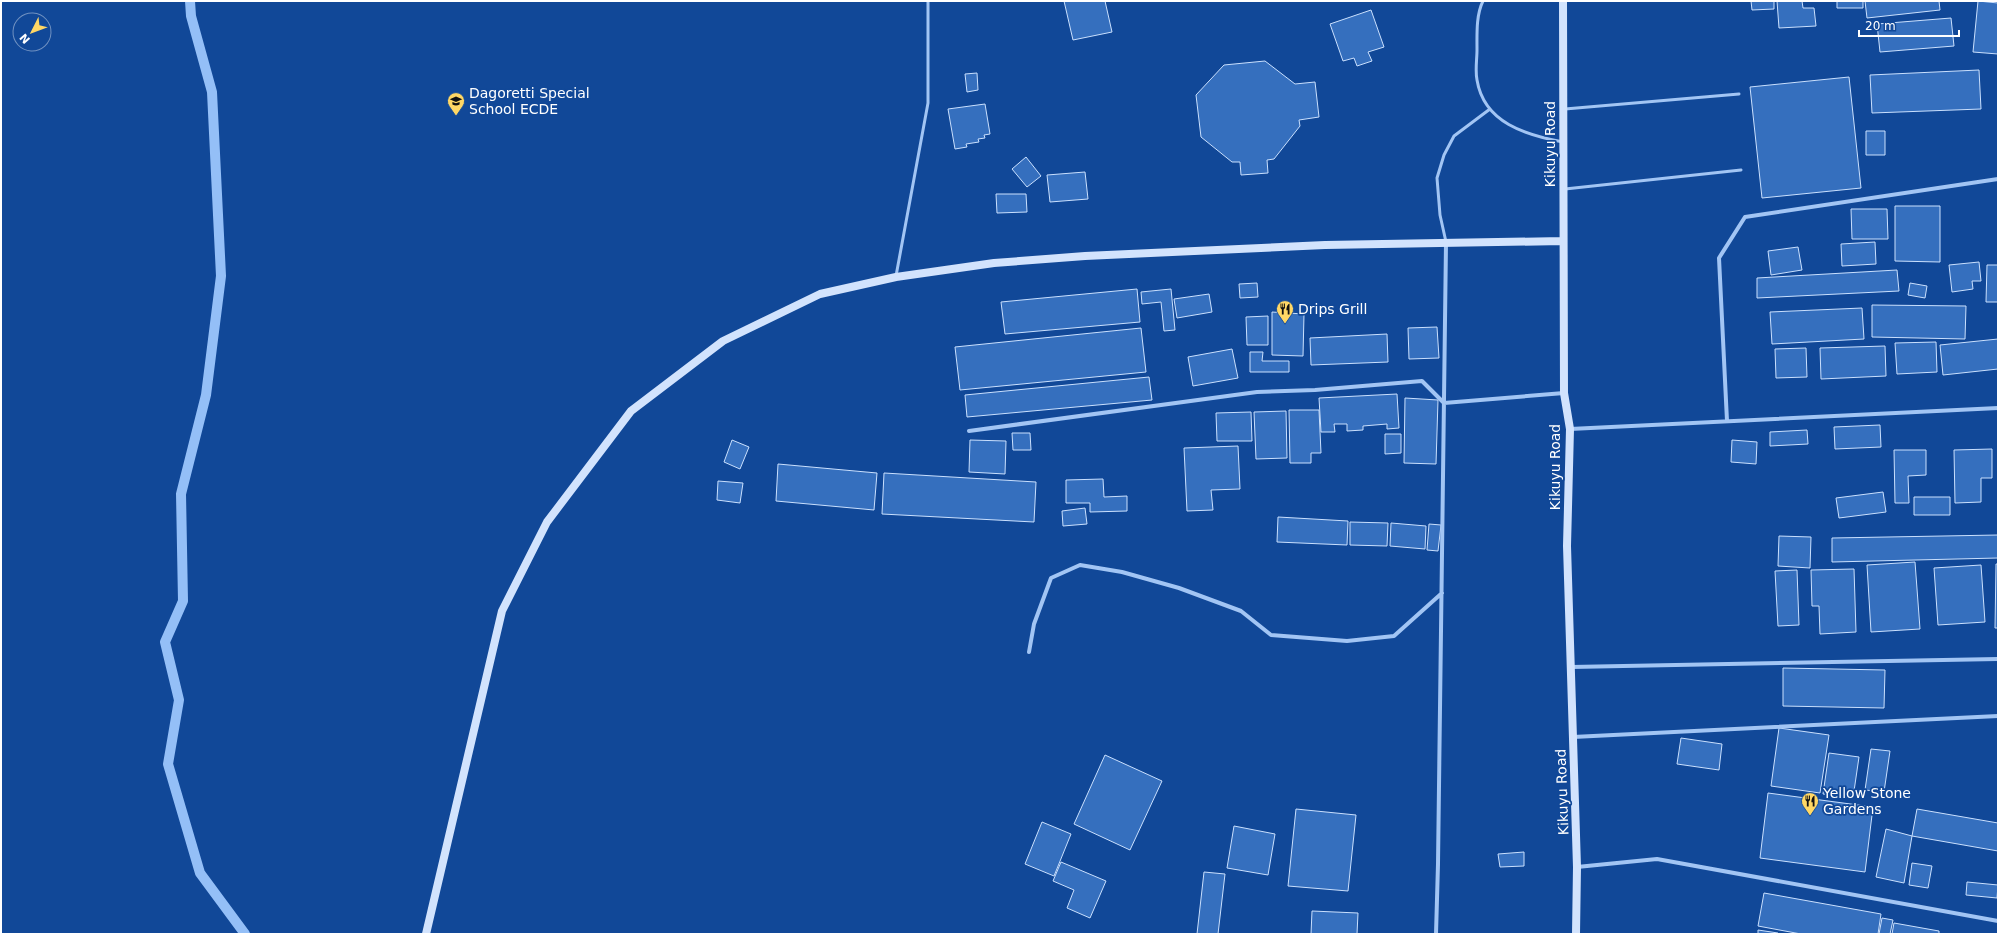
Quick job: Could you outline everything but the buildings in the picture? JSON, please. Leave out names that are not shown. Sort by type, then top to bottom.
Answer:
[{"type":"main road","name":"Kikuyu Road","points":[[1563,1],[1564,393],[1570,429],[1567,546],[1577,867],[1576,934]]},
{"type":"main road","points":[[426,934],[502,611],[547,522],[631,411],[723,341],[820,294],[896,278],[994,263],[1085,256],[1325,245],[1563,241]]},
{"type":"street","points":[[1727,421],[1719,258],[1745,217],[1998,179]]},
{"type":"street","points":[[1436,934],[1446,242]]},
{"type":"street","points":[[969,431],[1257,392],[1315,390],[1422,381],[1444,403],[1564,393]]},
{"type":"street","points":[[1570,429],[1998,408]]},
{"type":"street","points":[[1029,652],[1034,624],[1051,578],[1080,565],[1122,572],[1179,588],[1241,611],[1271,635],[1347,641],[1394,636],[1442,593]]},
{"type":"street","points":[[1571,667],[1998,659]]},
{"type":"street","points":[[1573,737],[1998,716]]},
{"type":"street","points":[[1577,867],[1657,859],[1998,921]]},
{"type":"lane","points":[[896,278],[928,103],[928,1]]},
{"type":"lane","points":[[1483,1],[1478,19],[1477,80],[1486,105],[1506,124],[1532,136],[1563,142]]},
{"type":"lane","points":[[1563,109],[1739,94]]},
{"type":"lane","points":[[1446,242],[1440,215],[1437,178],[1444,155],[1454,136],[1490,109]]},
{"type":"lane","points":[[1563,189],[1741,170]]},
{"type":"waterway","points":[[190,1],[191,16],[212,92],[221,276],[206,395],[181,494],[183,601],[165,642],[179,700],[168,764],[200,873],[245,934]]},
{"type":"place","name":"Dagoretti Special School ECDE","points":[[456,116]]},
{"type":"place","name":"Drips Grill","points":[[1285,324]]},
{"type":"place","name":"Yellow Stone Gardens","points":[[1810,816]]}]
